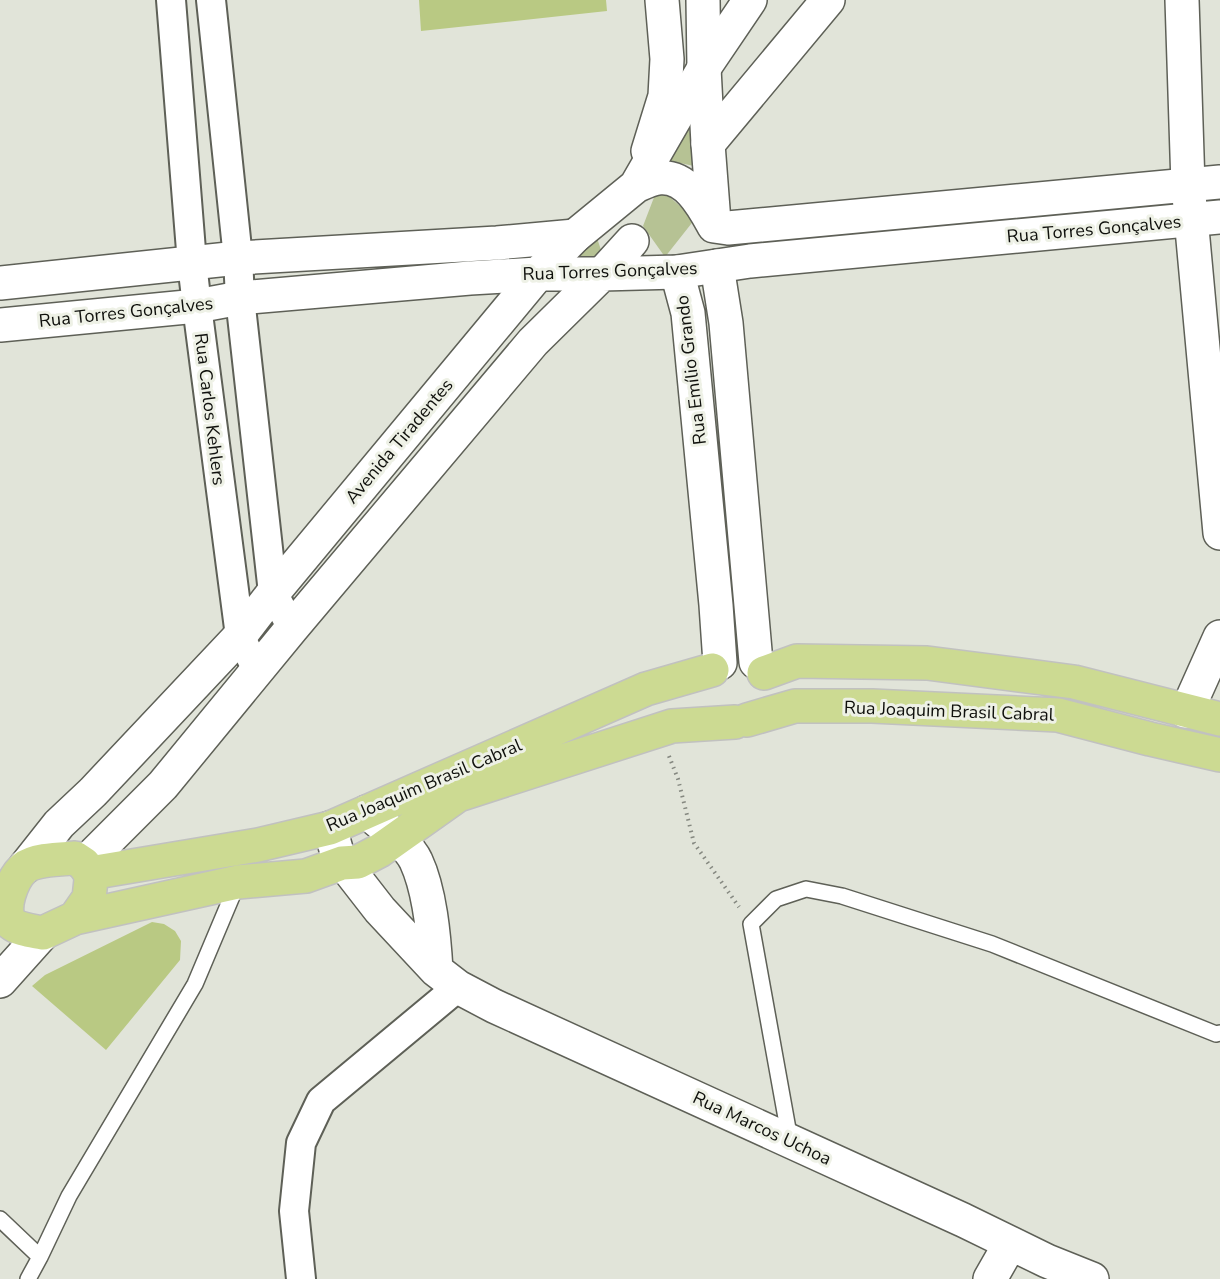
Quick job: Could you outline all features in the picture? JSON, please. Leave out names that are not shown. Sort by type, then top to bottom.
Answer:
[{"type":"main road","points":[[87,868],[163,785],[291,628],[533,342],[632,241],[628,222],[629,204],[665,96],[667,59],[662,0]]},
{"type":"main road","name":"Rua Emílio Grando","points":[[703,0],[704,68],[717,266],[726,323],[760,668]]},
{"type":"main road","points":[[708,144],[828,0]]},
{"type":"main road","points":[[1182,0],[1188,185],[1206,218],[1220,533]]},
{"type":"main road","name":"Avenida Tiradentes","points":[[7,899],[59,824],[93,792],[240,636],[273,592],[538,274],[575,236],[636,186],[704,68],[735,3]]},
{"type":"main road","points":[[636,186],[659,178],[686,186],[698,198],[714,226]]},
{"type":"main road","name":"Rua Torres Gonçalves","points":[[714,226],[728,228],[1220,182]]},
{"type":"main road","name":"Rua Torres Gonçalves","points":[[0,325],[197,306],[240,298],[470,278],[538,274],[677,272],[717,266],[1206,218]]},
{"type":"main road","name":"Rua Torres Gonçalves","points":[[0,283],[238,258],[497,243],[575,236]]},
{"type":"main road","name":"Rua Emílio Grando","points":[[632,241],[642,253],[677,272],[688,313],[715,594],[716,667]]},
{"type":"main road","points":[[380,465],[406,493]]},
{"type":"main road","points":[[1185,711],[1220,637]]},
{"type":"main road","points":[[740,658],[760,668],[768,682],[769,692],[762,710],[741,721],[726,720],[717,715],[706,698],[705,688],[716,667],[729,659],[740,658]]},
{"type":"main road","name":"Rua Joaquim Brasil Cabral","points":[[760,668],[797,661],[927,663],[1074,682],[1220,719]]},
{"type":"main road","name":"Rua Joaquim Brasil Cabral","points":[[87,868],[258,845],[330,828],[646,689],[716,667]]},
{"type":"main road","name":"Rua Joaquim Brasil Cabral","points":[[342,863],[369,858],[458,795],[672,726],[741,721],[795,706],[872,706],[1058,715],[1220,755]]},
{"type":"main road","points":[[367,812],[397,838],[416,859],[447,978]]},
{"type":"main road","name":"Rua Marcos Uchoa","points":[[330,828],[334,846],[342,863],[380,910],[447,978],[495,1006],[953,1215],[1010,1244],[1092,1279]]},
{"type":"main road","points":[[43,933],[12,924],[7,899],[52,859],[75,858],[87,868],[92,880],[89,898],[75,918]]},
{"type":"main road","points":[[0,981],[43,933],[75,918],[238,882],[306,876],[342,863]]},
{"type":"main road","points":[[990,1279],[1010,1244]]},
{"type":"street","name":"Rua Carlos Kehlers","points":[[171,0],[197,306],[240,636],[257,669]]},
{"type":"street","points":[[212,0],[240,298],[273,592],[291,628]]},
{"type":"street","points":[[301,1279],[294,1211],[301,1143],[321,1101],[447,978]]},
{"type":"lane","points":[[28,1279],[69,1196],[195,984],[238,882]]},
{"type":"lane","points":[[790,1140],[751,924],[776,899],[806,889],[842,896],[992,944],[1216,1034],[1220,1033]]},
{"type":"lane","points":[[0,1219],[40,1257]]},
{"type":"path","points":[[678,779],[694,843],[751,924]]},
{"type":"green space","points":[[688,117],[694,166],[656,158]]},
{"type":"green space","points":[[658,187],[695,219],[665,257],[643,226]]},
{"type":"green space","points":[[593,226],[606,265],[561,267]]},
{"type":"building","points":[[419,0],[606,0],[607,11],[421,31]]},
{"type":"building","points":[[152,922],[164,924],[175,931],[181,941],[180,960],[106,1050],[32,986],[45,975]]}]
